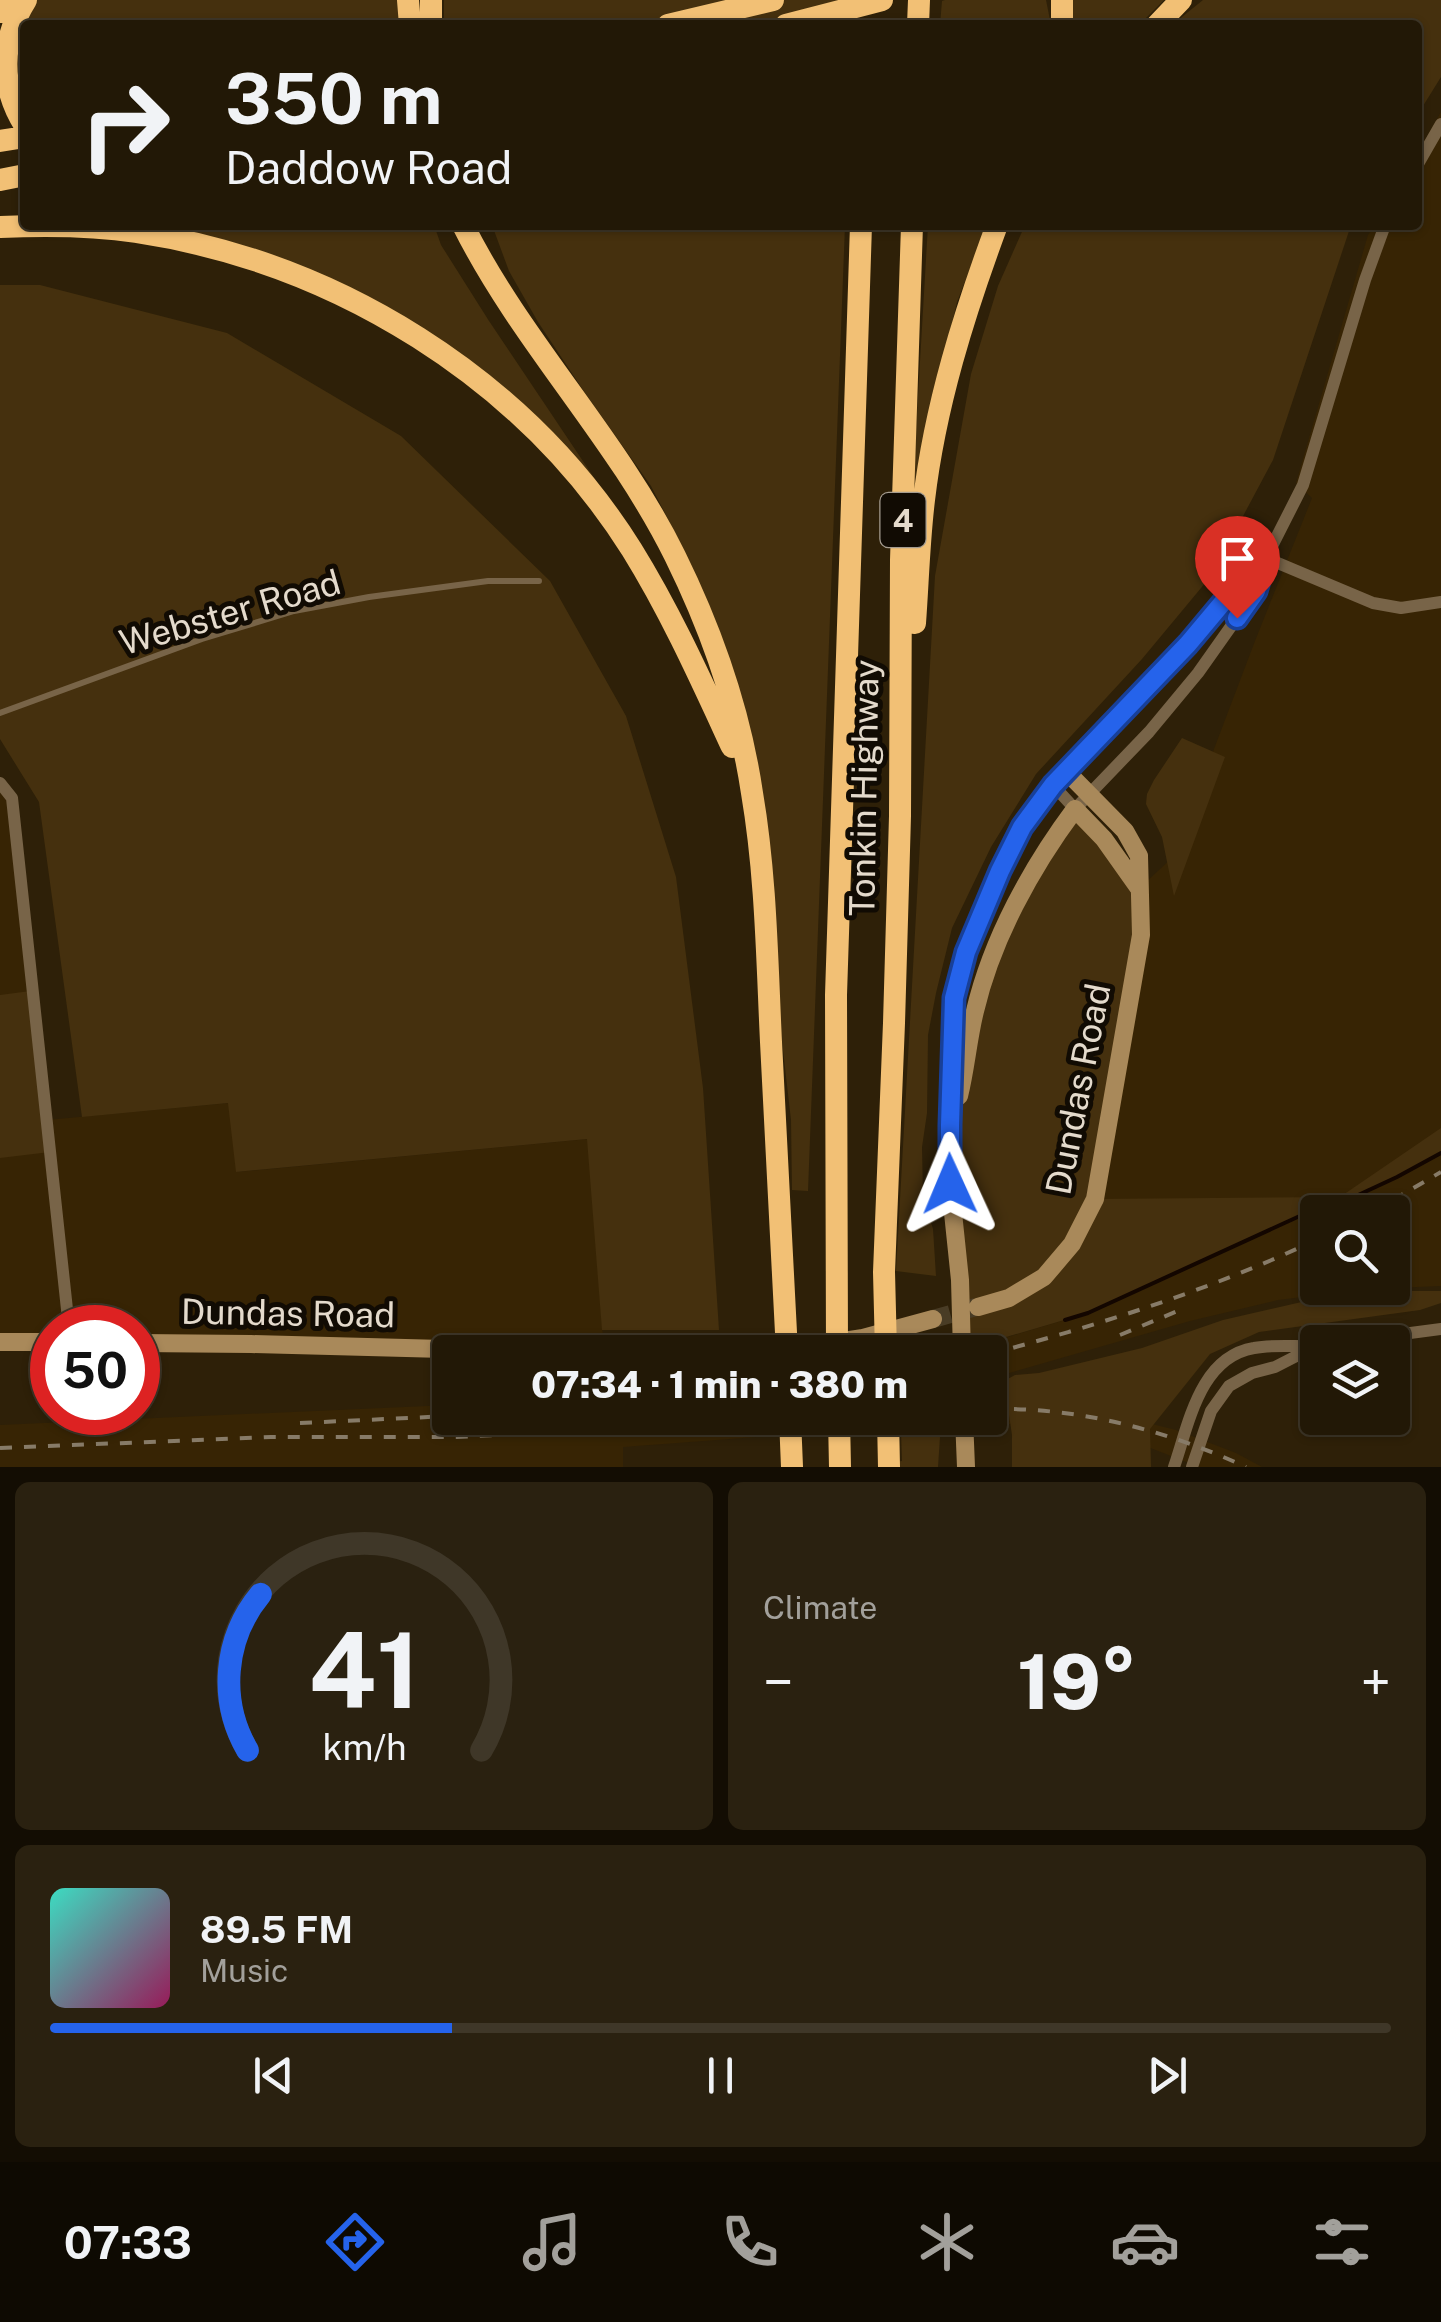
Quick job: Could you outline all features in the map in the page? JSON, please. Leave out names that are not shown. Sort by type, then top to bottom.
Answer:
[{"type":"highway","points":[[0,12],[7,0]]},
{"type":"highway","points":[[20,119],[4,92],[2,66],[7,38],[26,0]]},
{"type":"highway","points":[[689,20],[773,0]]},
{"type":"highway","points":[[805,20],[882,0]]},
{"type":"highway","points":[[1162,20],[1181,0]]},
{"type":"highway","points":[[114,230],[190,242],[304,278],[402,326],[496,394],[586,487],[631,548],[672,620],[752,791]]},
{"type":"highway","points":[[465,230],[494,282],[658,524],[703,617],[728,689],[752,791],[763,882],[786,1335]]},
{"type":"highway","points":[[472,230],[494,282]]},
{"type":"highway","name":"Tonkin Highway","points":[[837,1335],[836,995],[861,230]]},
{"type":"highway","name":"Tonkin Highway","points":[[886,1335],[884,1272],[900,816],[902,560],[912,230]]},
{"type":"highway","points":[[900,816],[924,499],[950,371],[994,230]]},
{"type":"highway","points":[[950,371],[980,291],[1009,230]]},
{"type":"highway","points":[[790,1435],[792,1467]]},
{"type":"highway","points":[[839,1435],[840,1467]]},
{"type":"highway","points":[[888,1435],[889,1465]]},
{"type":"main road","name":"Dundas Road","points":[[978,1307],[1009,1298],[1044,1277],[1072,1244],[1095,1199],[1141,934],[1139,856],[1125,830],[1089,794],[1059,778]]},
{"type":"main road","points":[[962,1335],[950,1184],[954,998],[966,952],[1000,871],[1022,827],[1059,778]]},
{"type":"main road","points":[[950,1125],[965,1072],[975,1012],[993,954],[1028,880],[1075,809],[1104,838],[1139,888]]},
{"type":"main road","points":[[874,1335],[933,1319]]},
{"type":"main road","points":[[0,1342],[30,1342]]},
{"type":"main road","name":"Dundas Road","points":[[160,1343],[432,1349]]},
{"type":"main road","points":[[965,1435],[966,1467]]},
{"type":"street","points":[[1422,157],[1441,124]]},
{"type":"street","points":[[1266,558],[1059,778],[1075,809],[1198,673],[1256,591],[1266,558],[1303,485],[1383,230]]},
{"type":"street","points":[[1266,558],[1372,603],[1401,608],[1441,602]]},
{"type":"street","points":[[0,783],[12,798],[67,1305]]},
{"type":"street","points":[[1410,1331],[1439,1327]]},
{"type":"street","points":[[1174,1467],[1203,1386],[1219,1365],[1240,1350],[1300,1347]]},
{"type":"street","points":[[1192,1467],[1212,1410],[1229,1386],[1300,1354]]},
{"type":"lane","name":"Webster Road","points":[[0,713],[202,639],[294,612],[488,582],[540,582]]},
{"type":"shaded area","points":[[33,0],[408,0],[410,20],[20,20]]},
{"type":"shaded area","points":[[444,0],[854,0],[853,20],[444,20]]},
{"type":"shaded area","points":[[1046,0],[1050,20],[940,20],[942,1]]},
{"type":"shaded area","points":[[1072,0],[1164,0],[1144,20],[1072,20]]},
{"type":"shaded area","points":[[1203,0],[1441,0],[1441,77],[1422,108],[1422,20],[1178,20]]},
{"type":"shaded area","points":[[20,20],[20,103],[13,91]]},
{"type":"shaded area","points":[[1441,112],[1441,1286],[1410,1287],[1410,1195],[1081,1200],[1131,896],[1173,857],[1312,498],[1296,483],[1368,235],[1372,230],[1422,230],[1422,145]]},
{"type":"shaded area","points":[[115,230],[436,230],[441,245],[489,321],[607,497],[523,417],[350,296]]},
{"type":"shaded area","points":[[494,230],[845,230],[808,1191],[792,1190],[791,1120],[775,980],[771,868],[685,552],[651,486],[538,322],[509,271]]},
{"type":"shaded area","points":[[928,230],[985,230],[957,302],[912,498]]},
{"type":"shaded area","points":[[1023,230],[1349,230],[1273,460],[1211,576],[1142,659],[1036,774],[991,847],[952,928],[928,1035],[927,1113],[922,1147],[923,1196],[933,1229],[936,1276],[896,1271],[935,576],[971,374],[998,286]]},
{"type":"shaded area","points":[[0,285],[40,285],[227,333],[401,436],[550,581],[626,716],[676,877],[703,1088],[719,1330],[602,1330],[587,1139],[236,1172],[228,1103],[82,1117],[39,802],[0,739]]},
{"type":"shaded area","points":[[1182,738],[1225,757],[1174,896],[1162,837],[1146,804],[1154,780]]},
{"type":"shaded area","points":[[0,783],[12,798],[47,1120],[229,1103],[237,1172],[588,1139],[603,1335],[432,1335],[432,1349],[160,1344],[160,1305],[30,1305],[30,1342],[0,1342]]},
{"type":"shaded area","points":[[1075,809],[1139,888],[1096,1199],[1300,1197],[1300,1216],[1088,1313],[1007,1337],[961,1335],[950,1184],[958,1101],[993,954]]},
{"type":"shaded area","points":[[38,990],[50,1152],[0,1158],[0,995]]},
{"type":"shaded area","points":[[1441,1128],[1441,1153],[1358,1195],[1343,1195]]},
{"type":"shaded area","points":[[1300,1215],[1300,1297],[1190,1321],[1007,1374],[1007,1337],[1088,1313]]},
{"type":"shaded area","points":[[1410,1291],[1441,1291],[1441,1303],[1420,1310],[1259,1332],[1210,1354],[1150,1429],[1151,1467],[1012,1467],[1007,1379],[1142,1348],[1223,1320],[1300,1302],[1410,1305]]},
{"type":"shaded area","points":[[1007,1403],[1108,1413],[1176,1430],[1262,1467],[1199,1467],[1120,1436],[1009,1424]]},
{"type":"shaded area","points":[[432,1406],[432,1435],[756,1435],[623,1447],[623,1467],[0,1467],[0,1425],[30,1424],[30,1435],[160,1435],[160,1418]]},
{"type":"shaded area","points":[[901,1435],[940,1435],[938,1467],[894,1467],[893,1462],[902,1461]]},
{"type":"waterway","points":[[1065,1320],[1302,1215],[1341,1203],[1441,1153]]},
{"type":"tunnel","points":[[933,1319],[976,1307]]},
{"type":"railway","points":[[1401,1195],[1441,1172]]},
{"type":"railway","points":[[1007,1349],[1157,1304],[1300,1247]]},
{"type":"railway","points":[[1120,1335],[1180,1310]]},
{"type":"railway","points":[[1007,1409],[1121,1423],[1185,1442],[1246,1467]]},
{"type":"railway","points":[[300,1423],[432,1417]]},
{"type":"railway","points":[[0,1448],[271,1437],[497,1435]]},
{"type":"route","points":[[950,1184],[954,998],[966,952],[1022,827],[1053,785],[1266,558],[1256,591],[1237,618]]}]
